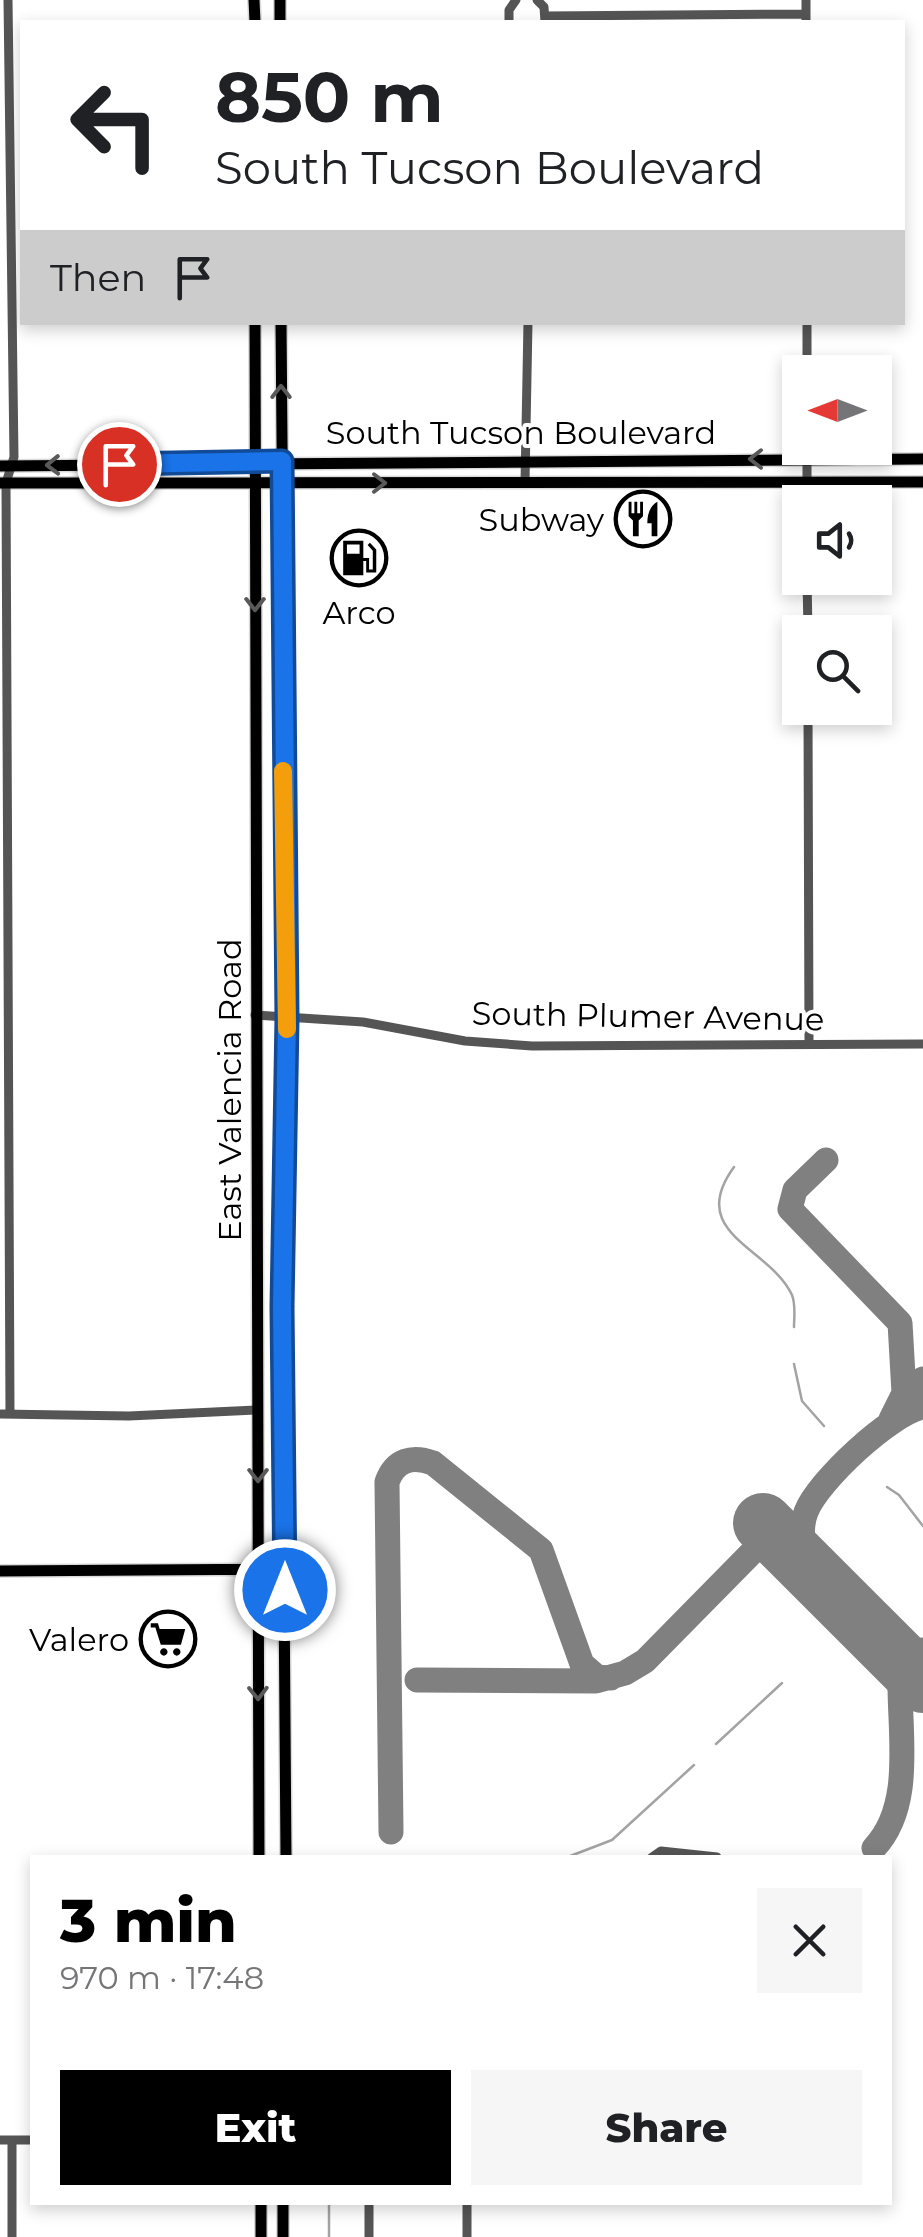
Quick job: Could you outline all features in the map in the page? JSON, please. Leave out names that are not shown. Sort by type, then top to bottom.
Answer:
[{"type":"main road","name":"East Valencia Road","points":[[256,325],[260,1855]]},
{"type":"main road","name":"East Valencia Road","points":[[281,325],[287,1018],[282,1307],[286,1855]]},
{"type":"main road","name":"South Tucson Boulevard","points":[[0,466],[782,454]]},
{"type":"main road","name":"South Tucson Boulevard","points":[[892,457],[923,459]]},
{"type":"main road","name":"South Tucson Boulevard","points":[[3,483],[923,482]]},
{"type":"main road","points":[[255,730],[282,729]]},
{"type":"main road","points":[[0,1570],[285,1569]]},
{"type":"main road","points":[[260,1836],[286,1836]]},
{"type":"main road","points":[[261,2205],[261,2237]]},
{"type":"main road","points":[[283,2205],[283,2237]]},
{"type":"street","points":[[8,0],[14,466],[3,483],[5,1414],[129,1416],[258,1410]]},
{"type":"street","points":[[537,0],[545,19],[806,18],[806,0]]},
{"type":"street","points":[[525,482],[528,325]]},
{"type":"street","points":[[807,325],[807,355]]},
{"type":"street","points":[[807,465],[807,483]]},
{"type":"street","points":[[808,725],[809,1043]]},
{"type":"street","name":"South Plumer Avenue","points":[[255,1016],[363,1022],[465,1041],[532,1046],[923,1044]]},
{"type":"street","points":[[656,1855],[661,1851],[698,1855]]},
{"type":"street","points":[[0,2140],[30,2140]]},
{"type":"street","points":[[12,2140],[12,2237]]},
{"type":"street","points":[[368,2205],[369,2237]]},
{"type":"street","points":[[467,2205],[467,2237]]},
{"type":"waterway","points":[[734,1167],[722,1190],[719,1209],[736,1238],[781,1278],[792,1295],[794,1327]]},
{"type":"waterway","points":[[794,1364],[802,1401],[824,1426]]},
{"type":"waterway","points":[[887,1487],[899,1495],[923,1526]]},
{"type":"waterway","points":[[716,1744],[782,1683]]},
{"type":"waterway","points":[[573,1855],[612,1840],[694,1765]]},
{"type":"waterway","points":[[329,2205],[329,2237]]},
{"type":"taxiway","points":[[826,1160],[795,1190],[790,1209],[900,1323],[904,1393],[891,1419]]},
{"type":"taxiway","points":[[923,1379],[923,1387]]},
{"type":"taxiway","points":[[807,1567],[803,1526],[813,1499],[875,1435],[923,1407]]},
{"type":"taxiway","points":[[391,1832],[387,1482],[400,1464],[411,1460],[433,1463],[541,1550],[582,1664],[597,1677],[611,1678]]},
{"type":"taxiway","points":[[417,1680],[596,1681],[625,1673],[645,1661],[772,1532]]},
{"type":"taxiway","points":[[883,1643],[895,1660],[900,1685]]},
{"type":"taxiway","points":[[874,1848],[895,1813],[899,1792],[900,1685],[904,1671],[923,1650]]},
{"type":"runway","points":[[763,1523],[923,1683]]},
{"type":"slow traffic","points":[[283,771],[287,1029]]},
{"type":"place","name":"Subway","points":[[643,519]]},
{"type":"place","name":"Arco","points":[[359,558]]},
{"type":"place","name":"Valero","points":[[168,1639]]},
{"type":"route","points":[[119,464],[282,461],[287,1018],[282,1307],[285,1590]]}]
